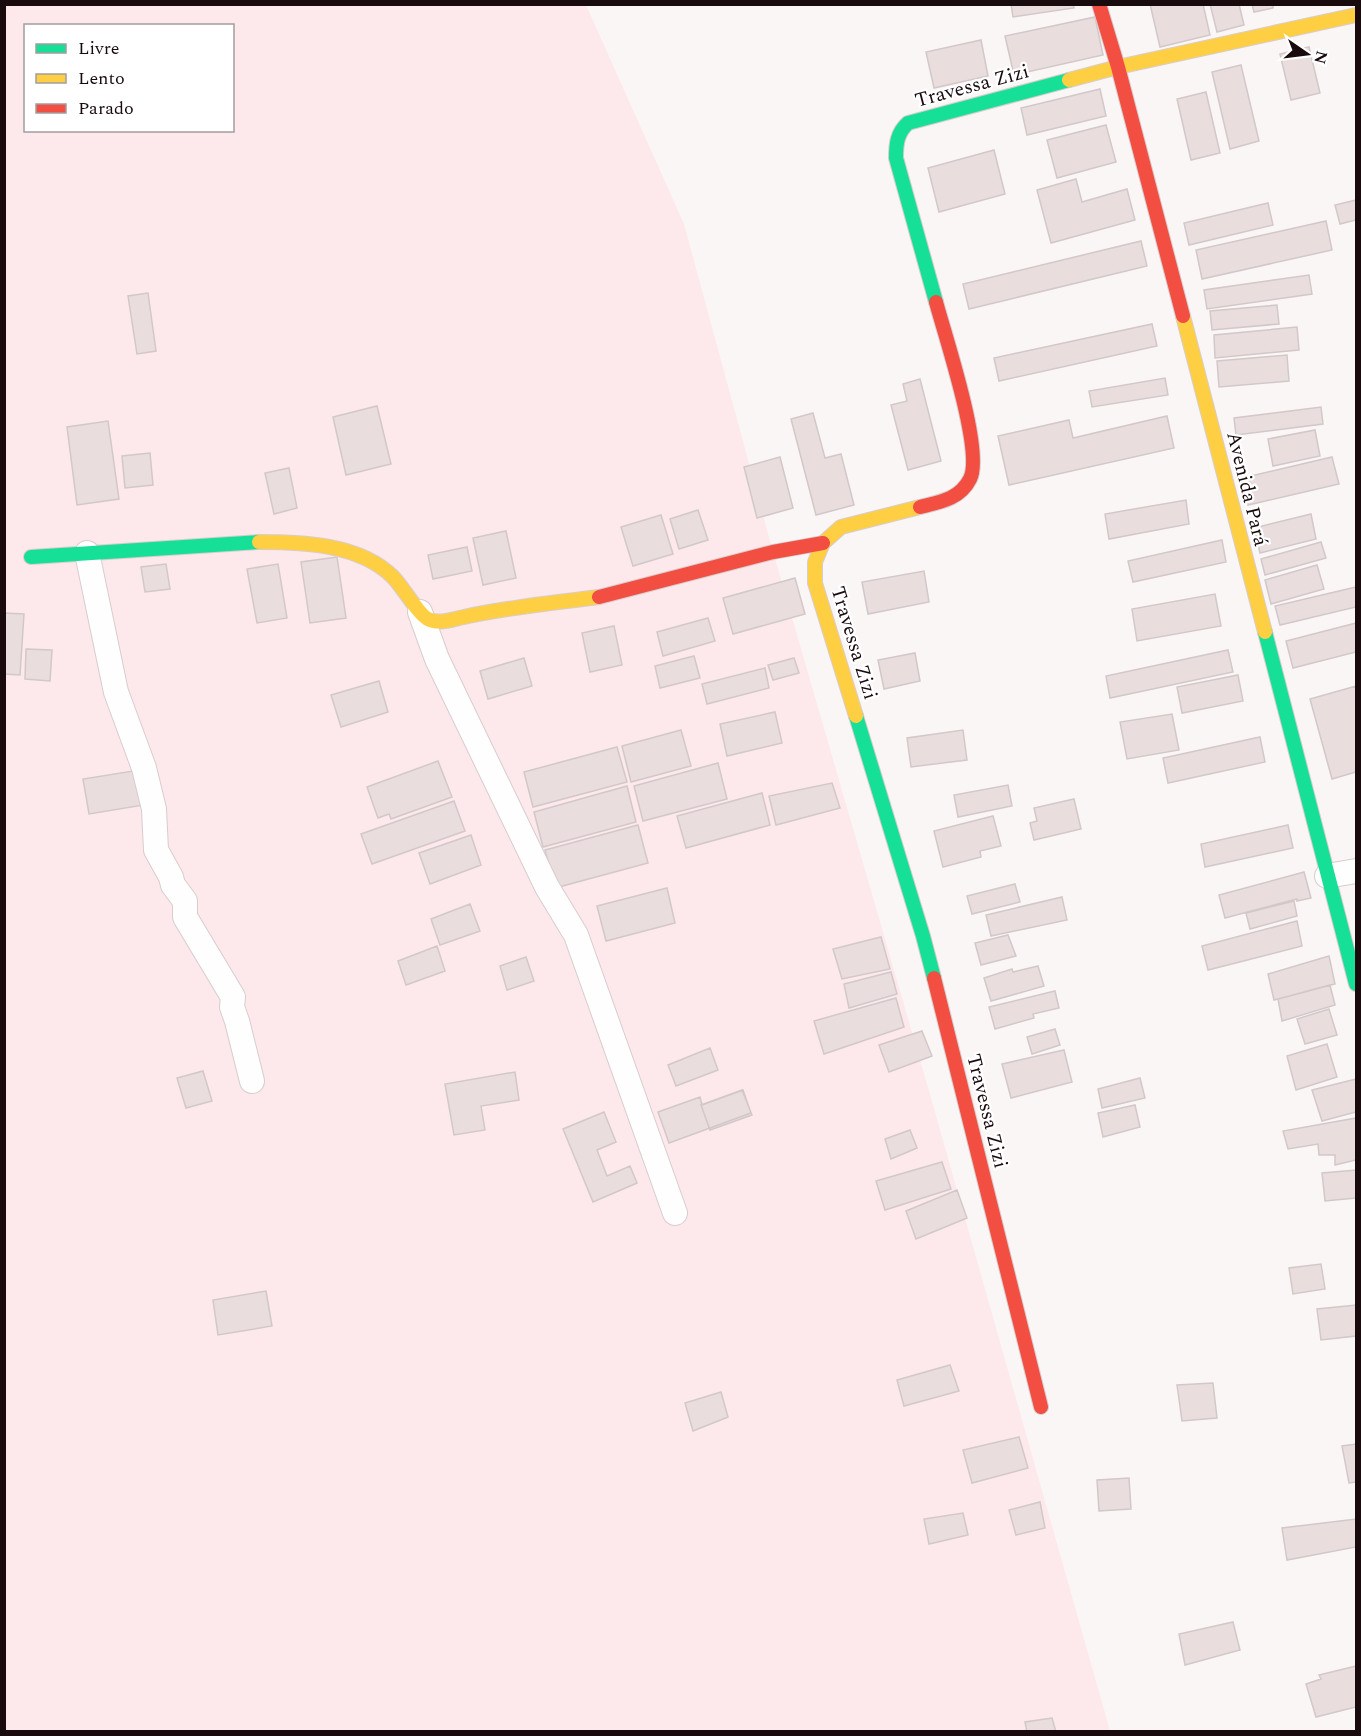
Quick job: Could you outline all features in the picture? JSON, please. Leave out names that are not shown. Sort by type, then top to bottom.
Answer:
[{"type":"street","name":"Avenida Pará","points":[[1099,4],[1118,67],[1356,984]]},
{"type":"street","name":"Travessa Zizi","points":[[1041,1407],[922,936],[815,584],[815,562],[823,543],[841,527],[949,500],[961,492],[973,479],[975,454],[970,427],[896,158],[896,142],[901,129],[908,123],[1118,67],[1356,15]]},
{"type":"street","points":[[32,557],[251,541],[333,548],[360,556],[388,572],[427,619],[440,622],[493,610],[609,596],[772,552],[823,543]]},
{"type":"street","points":[[87,553],[116,692],[144,768],[154,809],[156,850],[173,885],[185,901],[185,916],[233,997],[232,1007],[252,1081]]},
{"type":"street","points":[[420,612],[437,659],[457,701],[547,887],[576,935],[675,1212]]},
{"type":"street","points":[[1327,876],[1356,871]]},
{"type":"shaded area","points":[[5,5],[586,5],[684,224],[773,552],[929,1091],[1110,1731],[5,1732]]},
{"type":"building","points":[[1011,4],[1073,4],[1074,8],[1013,17]]},
{"type":"building","points":[[1150,4],[1203,4],[1210,35],[1160,47]]},
{"type":"building","points":[[1210,4],[1239,4],[1244,25],[1217,32]]},
{"type":"building","points":[[1252,4],[1273,4],[1273,8],[1254,12]]},
{"type":"building","points":[[1095,17],[1103,55],[1014,75],[1005,36]]},
{"type":"building","points":[[981,40],[988,76],[934,88],[926,52]]},
{"type":"building","points":[[1309,47],[1320,93],[1291,100],[1280,54]]},
{"type":"building","points":[[1241,65],[1259,141],[1230,149],[1212,72]]},
{"type":"building","points":[[1100,89],[1106,116],[1027,135],[1021,108]]},
{"type":"building","points":[[1206,92],[1220,153],[1191,160],[1177,99]]},
{"type":"building","points":[[1106,125],[1116,162],[1057,178],[1047,140]]},
{"type":"building","points":[[994,150],[1005,194],[939,212],[928,168]]},
{"type":"building","points":[[1076,179],[1082,202],[1127,189],[1135,220],[1051,243],[1037,190]]},
{"type":"building","points":[[1356,200],[1356,220],[1340,224],[1335,205]]},
{"type":"building","points":[[1268,203],[1273,225],[1189,245],[1184,223]]},
{"type":"building","points":[[1326,221],[1332,250],[1202,279],[1196,250]]},
{"type":"building","points":[[1141,241],[1147,266],[969,309],[963,284]]},
{"type":"building","points":[[1309,275],[1312,294],[1207,309],[1204,290]]},
{"type":"building","points":[[148,293],[156,351],[137,354],[128,296]]},
{"type":"building","points":[[1277,305],[1279,324],[1212,330],[1210,311]]},
{"type":"building","points":[[1152,324],[1157,346],[999,381],[994,358]]},
{"type":"building","points":[[1297,327],[1299,350],[1215,358],[1214,335]]},
{"type":"building","points":[[1287,355],[1289,381],[1219,387],[1217,361]]},
{"type":"building","points":[[1165,378],[1168,395],[1092,407],[1089,391]]},
{"type":"building","points":[[920,379],[941,461],[908,470],[891,405],[907,401],[903,384]]},
{"type":"building","points":[[377,406],[391,464],[346,475],[333,417]]},
{"type":"building","points":[[1321,407],[1323,424],[1236,435],[1234,418]]},
{"type":"building","points":[[813,413],[825,458],[841,454],[854,505],[816,515],[791,419]]},
{"type":"building","points":[[1167,416],[1174,448],[1009,485],[998,436],[1069,420],[1073,438]]},
{"type":"building","points":[[108,421],[119,499],[77,505],[67,427]]},
{"type":"building","points":[[1315,430],[1320,456],[1273,466],[1268,439]]},
{"type":"building","points":[[150,453],[153,485],[125,488],[122,456]]},
{"type":"building","points":[[780,457],[793,508],[757,518],[744,467]]},
{"type":"building","points":[[1332,457],[1339,484],[1248,505],[1242,478]]},
{"type":"building","points":[[289,468],[297,508],[274,514],[265,473]]},
{"type":"building","points":[[1186,500],[1189,524],[1109,539],[1105,514]]},
{"type":"building","points":[[698,510],[708,540],[679,549],[670,519]]},
{"type":"building","points":[[1311,514],[1316,539],[1260,553],[1254,528]]},
{"type":"building","points":[[661,515],[673,554],[633,566],[621,527]]},
{"type":"building","points":[[506,531],[516,578],[483,585],[473,538]]},
{"type":"building","points":[[1222,540],[1226,562],[1133,582],[1128,561]]},
{"type":"building","points":[[1321,542],[1326,558],[1265,575],[1261,559]]},
{"type":"building","points":[[467,547],[472,571],[433,579],[428,555]]},
{"type":"building","points":[[337,557],[346,618],[310,623],[301,562]]},
{"type":"building","points":[[166,564],[170,589],[145,592],[141,567]]},
{"type":"building","points":[[278,564],[287,618],[257,623],[247,569]]},
{"type":"building","points":[[1317,565],[1324,589],[1271,604],[1265,580]]},
{"type":"building","points":[[924,571],[929,602],[868,614],[862,582]]},
{"type":"building","points":[[795,578],[805,614],[733,634],[723,598]]},
{"type":"building","points":[[1356,587],[1356,607],[1280,625],[1275,606]]},
{"type":"building","points":[[1215,594],[1221,626],[1137,641],[1132,609]]},
{"type":"building","points":[[4,613],[24,614],[20,675],[4,674]]},
{"type":"building","points":[[708,618],[715,641],[663,656],[657,632]]},
{"type":"building","points":[[1356,623],[1356,652],[1293,668],[1286,641]]},
{"type":"building","points":[[614,626],[622,665],[590,672],[582,633]]},
{"type":"building","points":[[26,649],[52,650],[50,681],[25,679]]},
{"type":"building","points":[[1228,650],[1233,672],[1110,698],[1106,676]]},
{"type":"building","points":[[915,653],[920,681],[884,689],[878,660]]},
{"type":"building","points":[[694,656],[700,678],[660,688],[655,666]]},
{"type":"building","points":[[524,658],[532,686],[488,699],[480,671]]},
{"type":"building","points":[[794,658],[799,673],[773,680],[768,665]]},
{"type":"building","points":[[765,668],[769,688],[707,704],[702,684]]},
{"type":"building","points":[[1238,675],[1243,701],[1182,713],[1177,687]]},
{"type":"building","points":[[379,681],[388,712],[341,727],[331,695]]},
{"type":"building","points":[[1356,686],[1356,772],[1332,779],[1310,699]]},
{"type":"building","points":[[775,712],[782,743],[727,756],[720,724]]},
{"type":"building","points":[[1172,714],[1179,750],[1127,759],[1120,722]]},
{"type":"building","points":[[681,730],[691,766],[631,782],[622,746]]},
{"type":"building","points":[[963,730],[967,760],[911,767],[907,738]]},
{"type":"building","points":[[1260,737],[1265,762],[1168,783],[1163,758]]},
{"type":"building","points":[[617,747],[627,782],[533,807],[524,772]]},
{"type":"building","points":[[438,761],[452,797],[391,819],[389,814],[378,818],[367,787]]},
{"type":"building","points":[[718,763],[727,799],[643,821],[634,786]]},
{"type":"building","points":[[139,770],[144,805],[89,814],[83,779]]},
{"type":"building","points":[[832,783],[840,808],[776,825],[769,796]]},
{"type":"building","points":[[1008,785],[1012,806],[958,817],[954,795]]},
{"type":"building","points":[[627,786],[636,822],[543,847],[534,812]]},
{"type":"building","points":[[762,793],[770,825],[686,848],[677,816]]},
{"type":"building","points":[[1074,799],[1081,829],[1034,840],[1030,823],[1037,821],[1034,808]]},
{"type":"building","points":[[454,801],[465,831],[372,864],[361,834]]},
{"type":"building","points":[[993,816],[1001,846],[980,851],[981,857],[943,867],[934,831]]},
{"type":"building","points":[[638,825],[648,863],[555,888],[545,850]]},
{"type":"building","points":[[1288,825],[1293,848],[1205,867],[1201,844]]},
{"type":"building","points":[[471,835],[481,865],[430,884],[419,853]]},
{"type":"building","points":[[1304,872],[1311,898],[1297,901],[1297,899],[1225,918],[1219,895]]},
{"type":"building","points":[[1015,884],[1020,902],[972,914],[967,896]]},
{"type":"building","points":[[667,888],[675,923],[606,941],[597,906]]},
{"type":"building","points":[[1062,897],[1067,920],[991,936],[986,915]]},
{"type":"building","points":[[1294,901],[1297,916],[1250,929],[1246,913]]},
{"type":"building","points":[[470,904],[480,931],[440,945],[431,919]]},
{"type":"building","points":[[1297,921],[1302,946],[1208,970],[1202,946]]},
{"type":"building","points":[[1008,935],[1016,956],[981,965],[975,943]]},
{"type":"building","points":[[881,937],[890,969],[842,979],[833,949]]},
{"type":"building","points":[[437,946],[445,971],[406,985],[398,961]]},
{"type":"building","points":[[1329,956],[1335,984],[1274,1000],[1268,974]]},
{"type":"building","points":[[526,957],[534,981],[507,990],[500,966]]},
{"type":"building","points":[[1038,966],[1044,986],[991,1001],[984,978],[1012,969],[1013,972]]},
{"type":"building","points":[[891,972],[897,994],[849,1008],[844,984]]},
{"type":"building","points":[[1330,985],[1335,1005],[1282,1021],[1278,999]]},
{"type":"building","points":[[1055,991],[1059,1008],[1033,1014],[1034,1018],[995,1029],[989,1007]]},
{"type":"building","points":[[896,998],[904,1027],[824,1054],[814,1021]]},
{"type":"building","points":[[1329,1009],[1337,1035],[1305,1044],[1297,1019]]},
{"type":"building","points":[[1055,1029],[1060,1045],[1032,1054],[1027,1037]]},
{"type":"building","points":[[922,1031],[932,1056],[889,1072],[879,1045]]},
{"type":"building","points":[[1327,1044],[1337,1077],[1296,1090],[1287,1056]]},
{"type":"building","points":[[710,1048],[718,1070],[676,1086],[668,1065]]},
{"type":"building","points":[[1064,1050],[1072,1082],[1011,1098],[1002,1064]]},
{"type":"building","points":[[203,1071],[212,1101],[186,1108],[177,1078]]},
{"type":"building","points":[[515,1072],[519,1100],[481,1106],[485,1130],[454,1135],[445,1084]]},
{"type":"building","points":[[1140,1078],[1145,1098],[1102,1108],[1098,1089]]},
{"type":"building","points":[[1356,1079],[1356,1112],[1322,1121],[1312,1090]]},
{"type":"building","points":[[742,1090],[752,1115],[710,1130],[701,1105]]},
{"type":"building","points":[[743,1090],[751,1113],[669,1143],[658,1112],[700,1097],[702,1105]]},
{"type":"building","points":[[1135,1105],[1140,1127],[1103,1137],[1098,1113]]},
{"type":"building","points":[[604,1112],[616,1142],[597,1150],[607,1176],[630,1166],[637,1183],[593,1202],[563,1129]]},
{"type":"building","points":[[1356,1118],[1356,1160],[1335,1165],[1335,1155],[1319,1155],[1318,1144],[1288,1149],[1283,1131]]},
{"type":"building","points":[[910,1130],[917,1148],[891,1159],[885,1139]]},
{"type":"building","points":[[942,1162],[951,1189],[885,1210],[876,1181]]},
{"type":"building","points":[[1356,1170],[1356,1198],[1325,1201],[1322,1173]]},
{"type":"building","points":[[957,1190],[967,1218],[916,1239],[906,1211]]},
{"type":"building","points":[[1321,1264],[1325,1289],[1293,1294],[1289,1268]]},
{"type":"building","points":[[266,1291],[272,1326],[218,1335],[213,1300]]},
{"type":"building","points":[[1356,1305],[1356,1336],[1321,1340],[1317,1309]]},
{"type":"building","points":[[950,1365],[959,1391],[904,1406],[897,1380]]},
{"type":"building","points":[[1213,1383],[1217,1418],[1182,1421],[1177,1385]]},
{"type":"building","points":[[721,1392],[728,1417],[693,1431],[685,1403]]},
{"type":"building","points":[[1019,1437],[1028,1468],[972,1483],[963,1450]]},
{"type":"building","points":[[1356,1444],[1356,1482],[1349,1483],[1342,1446]]},
{"type":"building","points":[[1129,1478],[1131,1509],[1099,1511],[1097,1480]]},
{"type":"building","points":[[1040,1502],[1045,1528],[1016,1535],[1009,1510]]},
{"type":"building","points":[[963,1513],[968,1535],[929,1544],[924,1519]]},
{"type":"building","points":[[1356,1519],[1356,1547],[1287,1560],[1282,1528]]},
{"type":"building","points":[[1233,1622],[1240,1650],[1185,1665],[1179,1634]]},
{"type":"building","points":[[1356,1666],[1356,1707],[1316,1717],[1306,1684],[1321,1679],[1319,1675]]},
{"type":"building","points":[[1052,1718],[1056,1732],[1027,1732],[1025,1722]]},
{"type":"traffic: fast","points":[[936,302],[896,158],[901,131],[908,123],[1069,80]]},
{"type":"traffic: fast","points":[[31,557],[259,542]]},
{"type":"traffic: fast","points":[[1265,632],[1356,984]]},
{"type":"traffic: fast","points":[[856,716],[934,978]]},
{"type":"traffic: slow","points":[[1069,80],[1118,67],[1356,15]]},
{"type":"traffic: slow","points":[[1183,316],[1265,632]]},
{"type":"traffic: slow","points":[[856,716],[815,583],[815,562],[823,543],[841,527],[920,507]]},
{"type":"traffic: slow","points":[[259,542],[312,544],[348,551],[364,558],[380,566],[393,577],[424,616],[437,622],[514,608],[599,597]]},
{"type":"traffic: jam","points":[[1099,4],[1118,67],[1183,316]]},
{"type":"traffic: jam","points":[[920,507],[949,499],[961,491],[970,479],[973,465],[972,445],[962,393],[936,302]]},
{"type":"traffic: jam","points":[[599,597],[773,552],[823,543]]},
{"type":"traffic: jam","points":[[934,978],[1041,1407]]}]
